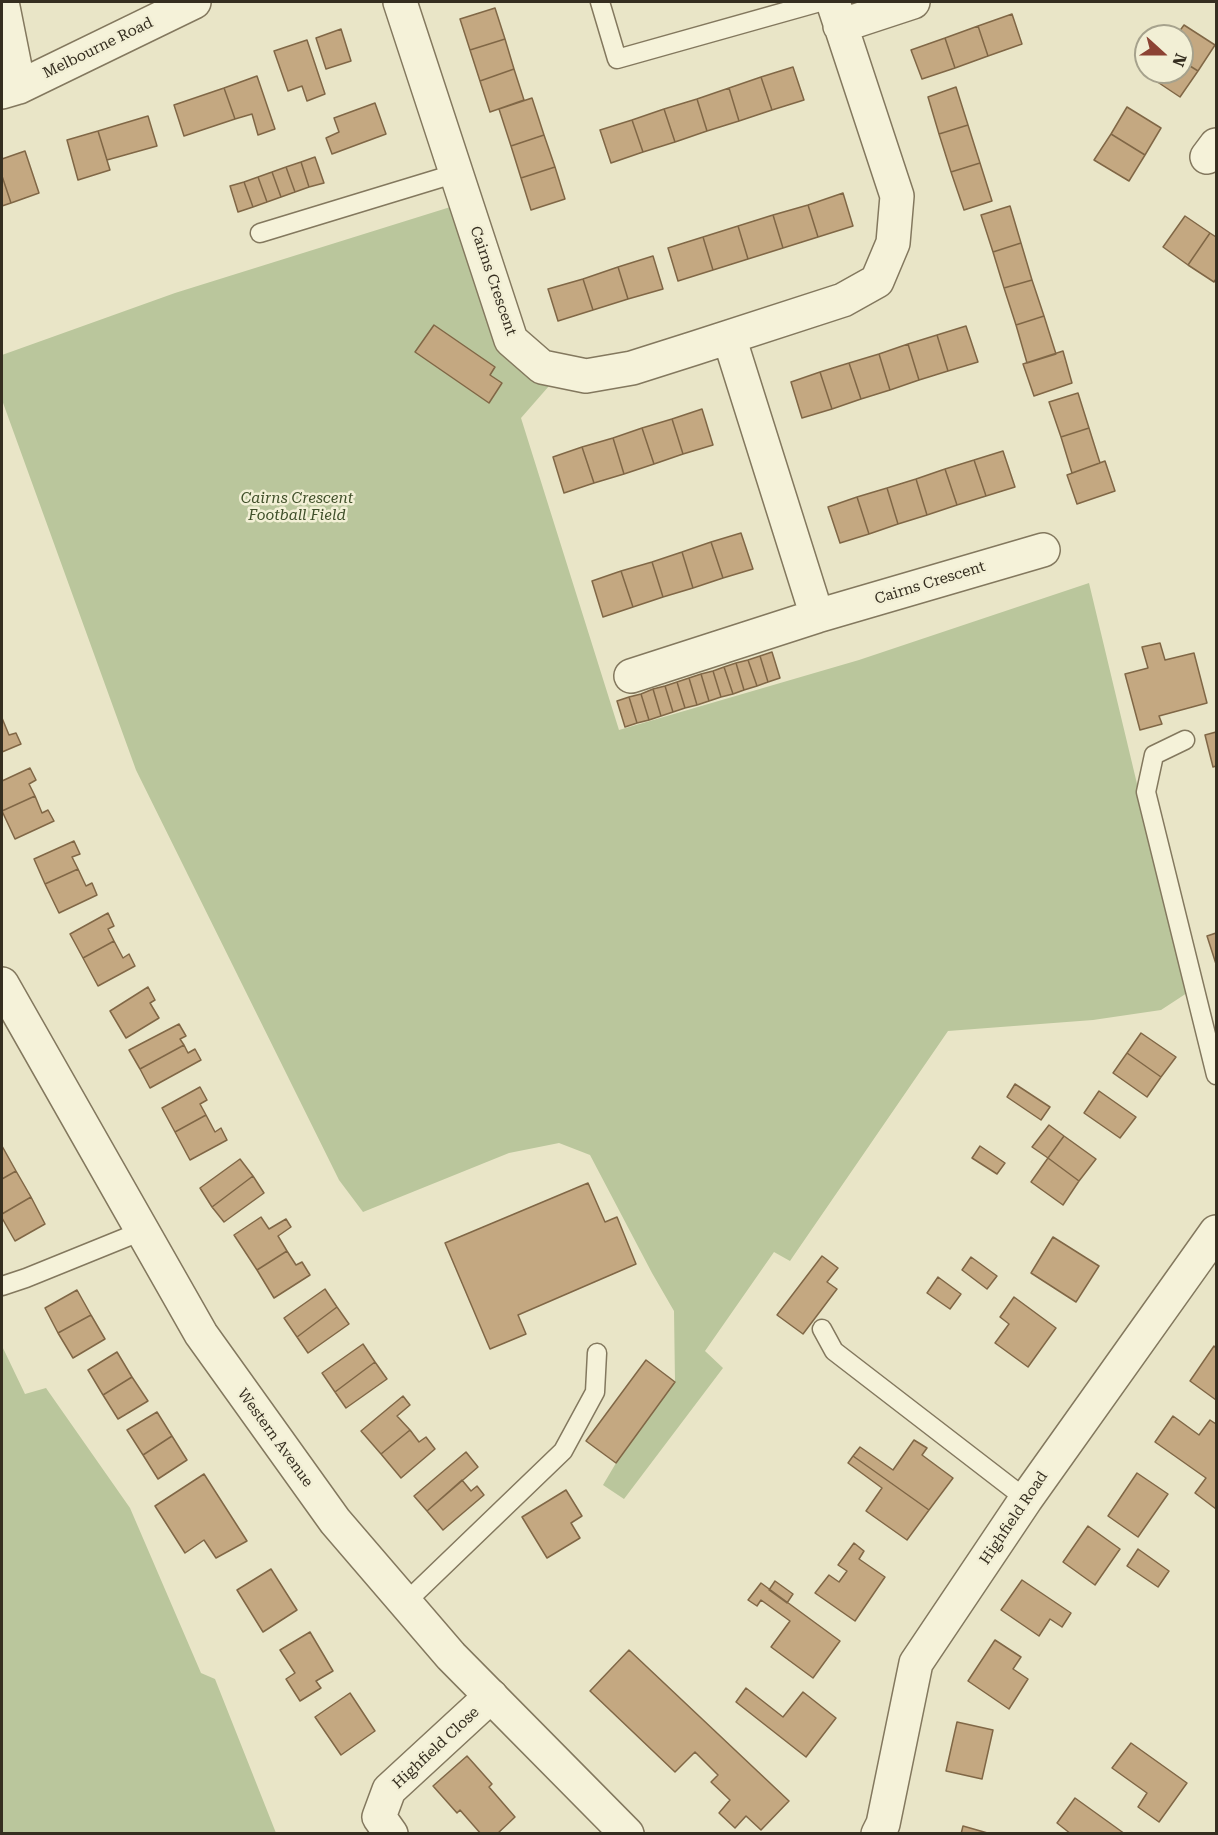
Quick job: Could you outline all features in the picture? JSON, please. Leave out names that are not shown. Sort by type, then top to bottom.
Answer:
[{"type":"street","points":[[2,2],[10,90]]},
{"type":"street","name":"Melbourne Road","points":[[10,90],[194,2]]},
{"type":"street","name":"Cairns Crescent","points":[[400,2],[511,340],[542,367],[586,376],[632,368],[843,300],[878,281],[893,243],[897,196],[831,10]]},
{"type":"street","points":[[831,10],[913,2]]},
{"type":"street","points":[[729,337],[817,616]]},
{"type":"street","name":"Cairns Crescent","points":[[631,676],[817,616],[1043,550]]},
{"type":"street","name":"Western Avenue","points":[[2,984],[201,1334],[335,1521],[451,1656],[627,1833]]},
{"type":"street","name":"Highfield Road","points":[[878,1833],[883,1824],[916,1663],[1026,1499],[1216,1232]]},
{"type":"street","name":"Highfield Close","points":[[391,1833],[380,1817],[389,1790],[491,1696]]},
{"type":"lane","points":[[600,2],[617,59],[831,10]]},
{"type":"lane","points":[[260,233],[457,173]]},
{"type":"lane","points":[[1185,740],[1154,755],[1146,792],[1216,1075]]},
{"type":"lane","points":[[2,1286],[142,1231]]},
{"type":"lane","points":[[822,1329],[834,1351],[1026,1499]]},
{"type":"lane","points":[[405,1603],[563,1451],[595,1392],[597,1353]]},
{"type":"green space","name":"Cairns Crescent Football Field","points":[[460,204],[476,255],[556,378],[521,418],[619,730],[859,660],[1089,583],[1187,993],[1161,1010],[1093,1020],[948,1031],[790,1261],[774,1252],[705,1351],[723,1368],[624,1499],[603,1485],[616,1463],[675,1382],[674,1311],[590,1155],[559,1143],[509,1153],[363,1212],[339,1180],[136,770],[2,400],[2,355],[175,293]]},
{"type":"green space","points":[[2,1346],[25,1394],[46,1388],[130,1508],[201,1673],[215,1679],[276,1833],[2,1833]]},
{"type":"building","points":[[495,8],[505,39],[470,50],[460,19]]},
{"type":"building","points":[[1012,14],[1022,44],[988,56],[978,26]]},
{"type":"building","points":[[978,26],[988,56],[955,68],[945,38]]},
{"type":"building","points":[[341,29],[351,61],[326,69],[316,38]]},
{"type":"building","points":[[1194,31],[1215,45],[1198,71],[1194,68]]},
{"type":"building","points":[[945,38],[955,68],[922,79],[911,50]]},
{"type":"building","points":[[505,39],[514,69],[480,81],[470,50]]},
{"type":"building","points":[[307,40],[325,94],[307,101],[302,86],[288,91],[274,51]]},
{"type":"building","points":[[793,67],[804,100],[772,110],[761,77]]},
{"type":"building","points":[[514,69],[524,100],[490,112],[480,81]]},
{"type":"building","points":[[257,76],[275,129],[258,135],[252,114],[235,119],[224,88]]},
{"type":"building","points":[[761,77],[772,110],[739,121],[729,88]]},
{"type":"building","points":[[1160,84],[1189,84],[1180,97]]},
{"type":"building","points":[[956,87],[968,125],[939,134],[928,97]]},
{"type":"building","points":[[224,88],[235,119],[184,136],[174,105]]},
{"type":"building","points":[[729,88],[739,121],[707,131],[697,99]]},
{"type":"building","points":[[532,98],[544,135],[511,146],[499,109]]},
{"type":"building","points":[[697,99],[707,131],[675,142],[664,109]]},
{"type":"building","points":[[375,103],[386,134],[332,154],[326,138],[339,132],[334,118]]},
{"type":"building","points":[[1127,107],[1161,128],[1145,155],[1111,134]]},
{"type":"building","points":[[664,109],[675,142],[643,152],[632,120]]},
{"type":"building","points":[[148,116],[157,146],[107,160],[98,131]]},
{"type":"building","points":[[632,120],[643,152],[611,163],[600,130]]},
{"type":"building","points":[[968,125],[980,163],[951,172],[939,134]]},
{"type":"building","points":[[98,131],[110,170],[78,180],[67,140]]},
{"type":"building","points":[[1111,134],[1145,155],[1129,181],[1094,160]]},
{"type":"building","points":[[544,135],[555,167],[521,178],[511,146]]},
{"type":"building","points":[[25,151],[39,193],[11,203],[2,176],[2,159]]},
{"type":"building","points":[[315,157],[324,183],[309,187],[301,162]]},
{"type":"building","points":[[301,162],[309,187],[295,192],[286,167]]},
{"type":"building","points":[[980,163],[992,201],[964,210],[951,172]]},
{"type":"building","points":[[286,167],[295,192],[281,197],[272,172]]},
{"type":"building","points":[[555,167],[565,199],[531,210],[521,178]]},
{"type":"building","points":[[272,172],[281,197],[267,202],[258,177]]},
{"type":"building","points":[[2,176],[11,203],[2,206]]},
{"type":"building","points":[[258,177],[267,202],[253,207],[244,182]]},
{"type":"building","points":[[244,182],[253,207],[238,212],[230,186]]},
{"type":"building","points":[[843,193],[853,226],[818,237],[808,205]]},
{"type":"building","points":[[808,205],[818,237],[783,248],[773,215]]},
{"type":"building","points":[[1010,206],[1021,243],[993,252],[981,215]]},
{"type":"building","points":[[773,215],[783,248],[748,259],[738,226]]},
{"type":"building","points":[[1185,216],[1210,233],[1188,265],[1163,247]]},
{"type":"building","points":[[738,226],[748,259],[713,270],[703,237]]},
{"type":"building","points":[[1210,233],[1216,237],[1216,279],[1214,282],[1188,265]]},
{"type":"building","points":[[703,237],[713,270],[678,281],[668,248]]},
{"type":"building","points":[[1021,243],[1032,280],[1004,288],[993,252]]},
{"type":"building","points":[[653,256],[663,289],[628,299],[618,267]]},
{"type":"building","points":[[618,267],[628,299],[593,310],[583,279]]},
{"type":"building","points":[[583,279],[593,310],[558,321],[548,289]]},
{"type":"building","points":[[1032,280],[1044,316],[1016,325],[1004,288]]},
{"type":"building","points":[[1044,316],[1056,354],[1027,363],[1016,325]]},
{"type":"building","points":[[434,325],[495,367],[490,375],[502,383],[489,403],[415,352]]},
{"type":"building","points":[[966,326],[978,362],[948,371],[937,335]]},
{"type":"building","points":[[937,335],[948,371],[919,380],[908,344]]},
{"type":"building","points":[[908,344],[919,380],[890,390],[879,354]]},
{"type":"building","points":[[1063,351],[1072,383],[1034,396],[1023,364]]},
{"type":"building","points":[[879,354],[890,390],[861,399],[849,363]]},
{"type":"building","points":[[849,363],[861,399],[832,409],[820,372]]},
{"type":"building","points":[[820,372],[832,409],[802,418],[791,382]]},
{"type":"building","points":[[1078,393],[1089,428],[1061,437],[1049,402]]},
{"type":"building","points":[[702,409],[713,445],[683,454],[672,419]]},
{"type":"building","points":[[672,419],[683,454],[654,464],[642,428]]},
{"type":"building","points":[[642,428],[654,464],[624,474],[613,438]]},
{"type":"building","points":[[1089,428],[1100,463],[1072,473],[1061,437]]},
{"type":"building","points":[[613,438],[624,474],[594,483],[582,447]]},
{"type":"building","points":[[582,447],[594,483],[564,493],[553,457]]},
{"type":"building","points":[[1003,451],[1015,487],[986,496],[974,460]]},
{"type":"building","points":[[974,460],[986,496],[957,505],[945,469]]},
{"type":"building","points":[[1105,461],[1115,491],[1077,504],[1067,475]]},
{"type":"building","points":[[945,469],[957,505],[927,515],[916,479]]},
{"type":"building","points":[[916,479],[927,515],[898,524],[887,488]]},
{"type":"building","points":[[887,488],[898,524],[869,534],[857,497]]},
{"type":"building","points":[[857,497],[869,534],[840,543],[828,507]]},
{"type":"building","points":[[741,533],[753,569],[723,578],[711,542]]},
{"type":"building","points":[[711,542],[723,578],[693,588],[682,552]]},
{"type":"building","points":[[682,552],[693,588],[663,597],[652,562]]},
{"type":"building","points":[[652,562],[663,597],[633,607],[621,571]]},
{"type":"building","points":[[621,571],[633,607],[603,617],[592,581]]},
{"type":"building","points":[[1160,643],[1165,660],[1194,653],[1207,703],[1159,716],[1162,724],[1140,730],[1125,674],[1148,668],[1142,647]]},
{"type":"building","points":[[772,652],[780,678],[768,682],[760,656]]},
{"type":"building","points":[[760,656],[768,682],[757,686],[748,660]]},
{"type":"building","points":[[748,660],[757,686],[744,690],[736,663]]},
{"type":"building","points":[[736,663],[744,690],[733,694],[724,667]]},
{"type":"building","points":[[724,667],[733,694],[721,697],[713,671]]},
{"type":"building","points":[[713,671],[721,697],[709,701],[701,674]]},
{"type":"building","points":[[701,674],[709,701],[697,705],[689,678]]},
{"type":"building","points":[[689,678],[697,705],[685,708],[677,682]]},
{"type":"building","points":[[677,682],[685,708],[673,712],[665,686]]},
{"type":"building","points":[[665,686],[673,712],[661,716],[653,689]]},
{"type":"building","points":[[653,689],[661,716],[649,720],[641,694]]},
{"type":"building","points":[[641,694],[649,720],[637,723],[629,697]]},
{"type":"building","points":[[629,697],[637,723],[625,727],[617,701]]},
{"type":"building","points":[[2,718],[9,735],[16,733],[21,744],[2,752]]},
{"type":"building","points":[[1216,732],[1216,766],[1213,767],[1205,735]]},
{"type":"building","points":[[30,768],[36,780],[29,784],[35,796],[2,811],[2,781]]},
{"type":"building","points":[[35,796],[42,813],[48,810],[54,821],[15,839],[2,811]]},
{"type":"building","points":[[74,841],[80,854],[72,857],[78,869],[45,884],[34,859]]},
{"type":"building","points":[[78,869],[86,886],[92,883],[97,895],[59,913],[45,884]]},
{"type":"building","points":[[108,913],[114,926],[108,929],[114,941],[83,958],[70,934]]},
{"type":"building","points":[[1216,933],[1216,964],[1207,936]]},
{"type":"building","points":[[114,941],[123,958],[129,954],[135,966],[98,986],[83,958]]},
{"type":"building","points":[[148,987],[155,1000],[150,1003],[159,1018],[126,1038],[110,1011]]},
{"type":"building","points":[[179,1024],[186,1036],[180,1039],[184,1045],[140,1069],[129,1050]]},
{"type":"building","points":[[1141,1033],[1176,1057],[1161,1077],[1127,1053]]},
{"type":"building","points":[[184,1045],[188,1053],[195,1049],[201,1060],[150,1088],[140,1069]]},
{"type":"building","points":[[1127,1053],[1161,1077],[1147,1097],[1113,1073]]},
{"type":"building","points":[[1015,1084],[1050,1107],[1041,1120],[1007,1097]]},
{"type":"building","points":[[200,1087],[207,1100],[200,1104],[206,1115],[175,1132],[162,1108]]},
{"type":"building","points":[[1099,1091],[1136,1117],[1120,1138],[1084,1113]]},
{"type":"building","points":[[206,1115],[215,1132],[221,1128],[227,1140],[190,1160],[175,1132]]},
{"type":"building","points":[[1049,1125],[1064,1136],[1048,1158],[1032,1147]]},
{"type":"building","points":[[1064,1136],[1096,1159],[1079,1181],[1048,1158]]},
{"type":"building","points":[[2,1146],[16,1171],[2,1179]]},
{"type":"building","points":[[980,1146],[1005,1163],[997,1174],[972,1158]]},
{"type":"building","points":[[1048,1158],[1079,1181],[1063,1205],[1031,1182]]},
{"type":"building","points":[[240,1159],[253,1176],[212,1207],[200,1188]]},
{"type":"building","points":[[16,1171],[31,1197],[2,1214],[2,1179]]},
{"type":"building","points":[[253,1176],[264,1193],[224,1222],[212,1207]]},
{"type":"building","points":[[588,1183],[605,1222],[617,1217],[636,1264],[518,1315],[526,1334],[490,1349],[445,1243]]},
{"type":"building","points":[[31,1197],[45,1224],[15,1241],[2,1214]]},
{"type":"building","points":[[261,1217],[269,1229],[286,1219],[291,1227],[278,1236],[287,1251],[257,1270],[234,1235]]},
{"type":"building","points":[[1053,1237],[1099,1266],[1076,1302],[1031,1273]]},
{"type":"building","points":[[287,1251],[296,1265],[302,1262],[310,1275],[274,1298],[257,1270]]},
{"type":"building","points":[[822,1256],[838,1268],[827,1282],[837,1289],[803,1334],[777,1315]]},
{"type":"building","points":[[971,1257],[997,1276],[987,1289],[962,1270]]},
{"type":"building","points":[[938,1277],[961,1294],[950,1309],[927,1293]]},
{"type":"building","points":[[325,1289],[337,1307],[297,1337],[284,1318]]},
{"type":"building","points":[[77,1290],[91,1315],[58,1333],[45,1308]]},
{"type":"building","points":[[1014,1297],[1056,1328],[1028,1367],[995,1343],[1009,1324],[1000,1317]]},
{"type":"building","points":[[337,1307],[349,1324],[308,1353],[297,1337]]},
{"type":"building","points":[[91,1315],[105,1339],[73,1358],[58,1333]]},
{"type":"building","points":[[363,1344],[375,1362],[335,1392],[322,1373]]},
{"type":"building","points":[[1214,1346],[1216,1348],[1216,1400],[1190,1381]]},
{"type":"building","points":[[117,1352],[132,1377],[103,1395],[88,1370]]},
{"type":"building","points":[[646,1360],[675,1382],[616,1463],[586,1441]]},
{"type":"building","points":[[375,1362],[387,1379],[346,1408],[335,1392]]},
{"type":"building","points":[[132,1377],[148,1401],[118,1419],[103,1395]]},
{"type":"building","points":[[403,1396],[410,1405],[397,1416],[410,1430],[381,1454],[361,1431]]},
{"type":"building","points":[[157,1412],[172,1436],[143,1455],[127,1430]]},
{"type":"building","points":[[1173,1416],[1199,1435],[1210,1420],[1216,1424],[1216,1509],[1195,1493],[1206,1478],[1155,1442]]},
{"type":"building","points":[[410,1430],[419,1442],[426,1437],[435,1449],[401,1478],[381,1454]]},
{"type":"building","points":[[172,1436],[187,1460],[158,1479],[143,1455]]},
{"type":"building","points":[[914,1440],[927,1448],[922,1455],[953,1478],[929,1510],[853,1456],[860,1447],[893,1470]]},
{"type":"building","points":[[466,1452],[478,1467],[427,1511],[414,1496]]},
{"type":"building","points":[[853,1456],[929,1510],[907,1540],[866,1511],[882,1488],[848,1463]]},
{"type":"building","points":[[1137,1473],[1168,1494],[1138,1537],[1108,1516]]},
{"type":"building","points":[[204,1474],[247,1541],[216,1558],[204,1540],[185,1553],[155,1506]]},
{"type":"building","points":[[462,1480],[471,1491],[477,1486],[484,1495],[443,1530],[427,1511]]},
{"type":"building","points":[[566,1490],[582,1516],[571,1523],[580,1538],[547,1558],[522,1517]]},
{"type":"building","points":[[1088,1526],[1120,1549],[1095,1585],[1063,1562]]},
{"type":"building","points":[[854,1543],[864,1551],[859,1559],[885,1577],[855,1621],[815,1593],[829,1575],[839,1582],[847,1571],[838,1565]]},
{"type":"building","points":[[1138,1549],[1169,1571],[1158,1587],[1127,1566]]},
{"type":"building","points":[[271,1569],[297,1610],[263,1632],[237,1590]]},
{"type":"building","points":[[1022,1580],[1071,1613],[1062,1627],[1050,1619],[1039,1636],[1001,1610]]},
{"type":"building","points":[[775,1581],[793,1594],[787,1603],[769,1590]]},
{"type":"building","points":[[761,1583],[840,1641],[813,1678],[771,1647],[790,1621],[761,1600],[757,1606],[748,1600]]},
{"type":"building","points":[[310,1632],[333,1671],[316,1681],[321,1688],[300,1701],[286,1679],[295,1673],[280,1650]]},
{"type":"building","points":[[995,1640],[1021,1657],[1013,1669],[1028,1679],[1009,1709],[968,1681]]},
{"type":"building","points":[[629,1650],[789,1801],[761,1830],[746,1816],[735,1828],[719,1813],[730,1800],[711,1782],[718,1775],[695,1752],[675,1772],[590,1691]]},
{"type":"building","points":[[746,1688],[783,1717],[803,1692],[836,1718],[806,1757],[736,1702]]},
{"type":"building","points":[[350,1693],[375,1731],[341,1755],[315,1717]]},
{"type":"building","points":[[957,1722],[993,1730],[982,1779],[946,1771]]},
{"type":"building","points":[[1131,1743],[1187,1783],[1159,1822],[1138,1807],[1147,1793],[1112,1768]]},
{"type":"building","points":[[467,1756],[492,1784],[489,1787],[515,1817],[497,1834],[481,1834],[460,1810],[457,1813],[433,1786]]},
{"type":"building","points":[[1075,1798],[1125,1834],[1071,1834],[1057,1823]]},
{"type":"building","points":[[963,1826],[991,1834],[961,1834]]}]
